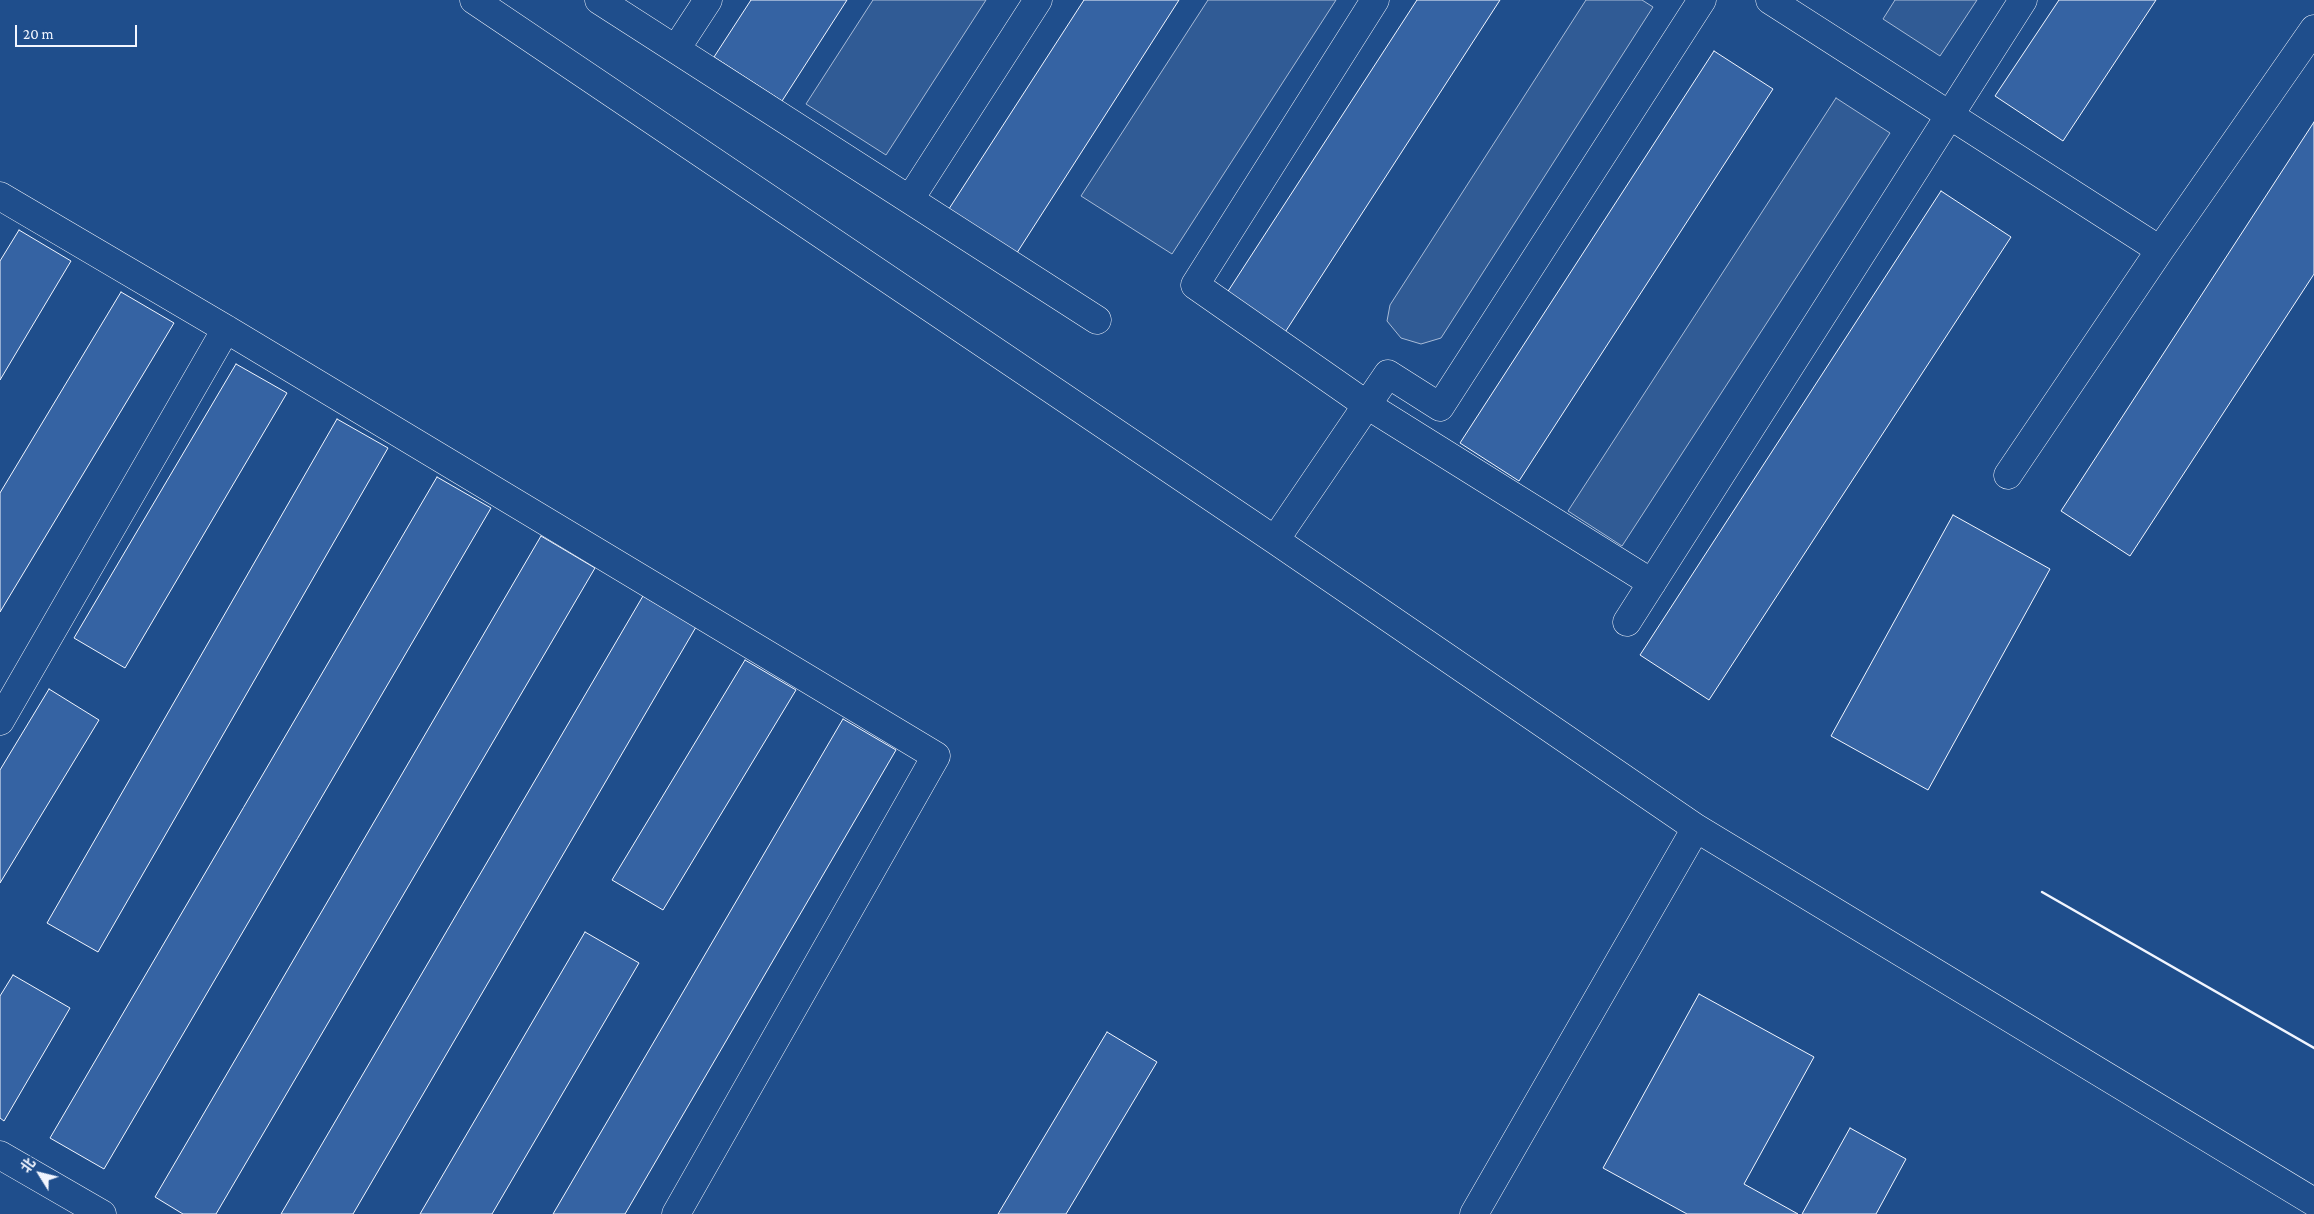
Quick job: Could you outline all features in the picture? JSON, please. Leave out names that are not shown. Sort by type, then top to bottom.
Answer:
[{"type":"street","points":[[474,0],[1275,540],[1696,828],[2314,1202]]},
{"type":"street","points":[[599,0],[1097,320]]},
{"type":"street","points":[[676,49],[708,0]]},
{"type":"street","points":[[910,199],[1038,0]]},
{"type":"street","points":[[1375,0],[1195,285],[1367,405],[1652,583]]},
{"type":"street","points":[[1275,540],[1388,374],[1440,407],[1702,0]]},
{"type":"street","points":[[1770,0],[2160,250]]},
{"type":"street","points":[[1627,622],[2023,0]]},
{"type":"street","points":[[2008,474],[2160,250],[2314,29]]},
{"type":"street","points":[[0,196],[226,329],[936,756],[676,1214]]},
{"type":"street","points":[[0,721],[226,329]]},
{"type":"street","points":[[1474,1214],[1696,828]]},
{"type":"street","points":[[0,1155],[102,1214]]},
{"type":"shaded area","points":[[873,0],[986,0],[886,155],[806,104]]},
{"type":"shaded area","points":[[1208,0],[1336,0],[1172,254],[1081,196]]},
{"type":"shaded area","points":[[1586,0],[1642,0],[1653,7],[1441,338],[1421,344],[1401,338],[1387,321],[1390,305]]},
{"type":"shaded area","points":[[1895,0],[1977,0],[1940,56],[1883,19]]},
{"type":"shaded area","points":[[1836,98],[1890,133],[1622,546],[1568,511]]},
{"type":"building","points":[[751,0],[847,0],[782,101],[714,57]]},
{"type":"building","points":[[1084,0],[1179,0],[1013,259],[945,215]]},
{"type":"building","points":[[1417,0],[1500,0],[1282,337],[1223,299]]},
{"type":"building","points":[[2059,0],[2156,0],[2063,141],[1995,96]]},
{"type":"building","points":[[1714,51],[1773,89],[1519,481],[1460,443]]},
{"type":"building","points":[[2314,122],[2314,274],[2130,556],[2061,511]]},
{"type":"building","points":[[1941,191],[2011,237],[1709,700],[1640,655]]},
{"type":"building","points":[[19,230],[71,261],[0,380],[0,261]]},
{"type":"building","points":[[121,292],[174,323],[0,612],[0,493]]},
{"type":"building","points":[[236,364],[287,393],[125,668],[74,638]]},
{"type":"building","points":[[337,419],[388,448],[98,952],[47,923]]},
{"type":"building","points":[[437,477],[491,508],[104,1169],[50,1138]]},
{"type":"building","points":[[1953,515],[2050,569],[1928,790],[1831,736]]},
{"type":"building","points":[[541,536],[595,568],[216,1214],[183,1214],[155,1197]]},
{"type":"building","points":[[643,596],[696,627],[353,1214],[281,1214]]},
{"type":"building","points":[[745,660],[796,690],[663,910],[612,880]]},
{"type":"building","points":[[49,689],[99,720],[0,883],[0,770]]},
{"type":"building","points":[[843,719],[896,750],[625,1214],[553,1214]]},
{"type":"building","points":[[585,932],[639,963],[492,1214],[420,1214]]},
{"type":"building","points":[[13,975],[70,1008],[4,1121],[0,1118],[0,996]]},
{"type":"building","points":[[1699,994],[1814,1057],[1744,1184],[1798,1214],[1687,1214],[1603,1168]]},
{"type":"building","points":[[1107,1032],[1157,1062],[1066,1214],[998,1214]]},
{"type":"building","points":[[1850,1128],[1906,1159],[1876,1214],[1802,1214]]},
{"type":"wall","points":[[2042,892],[2314,1048]]}]
